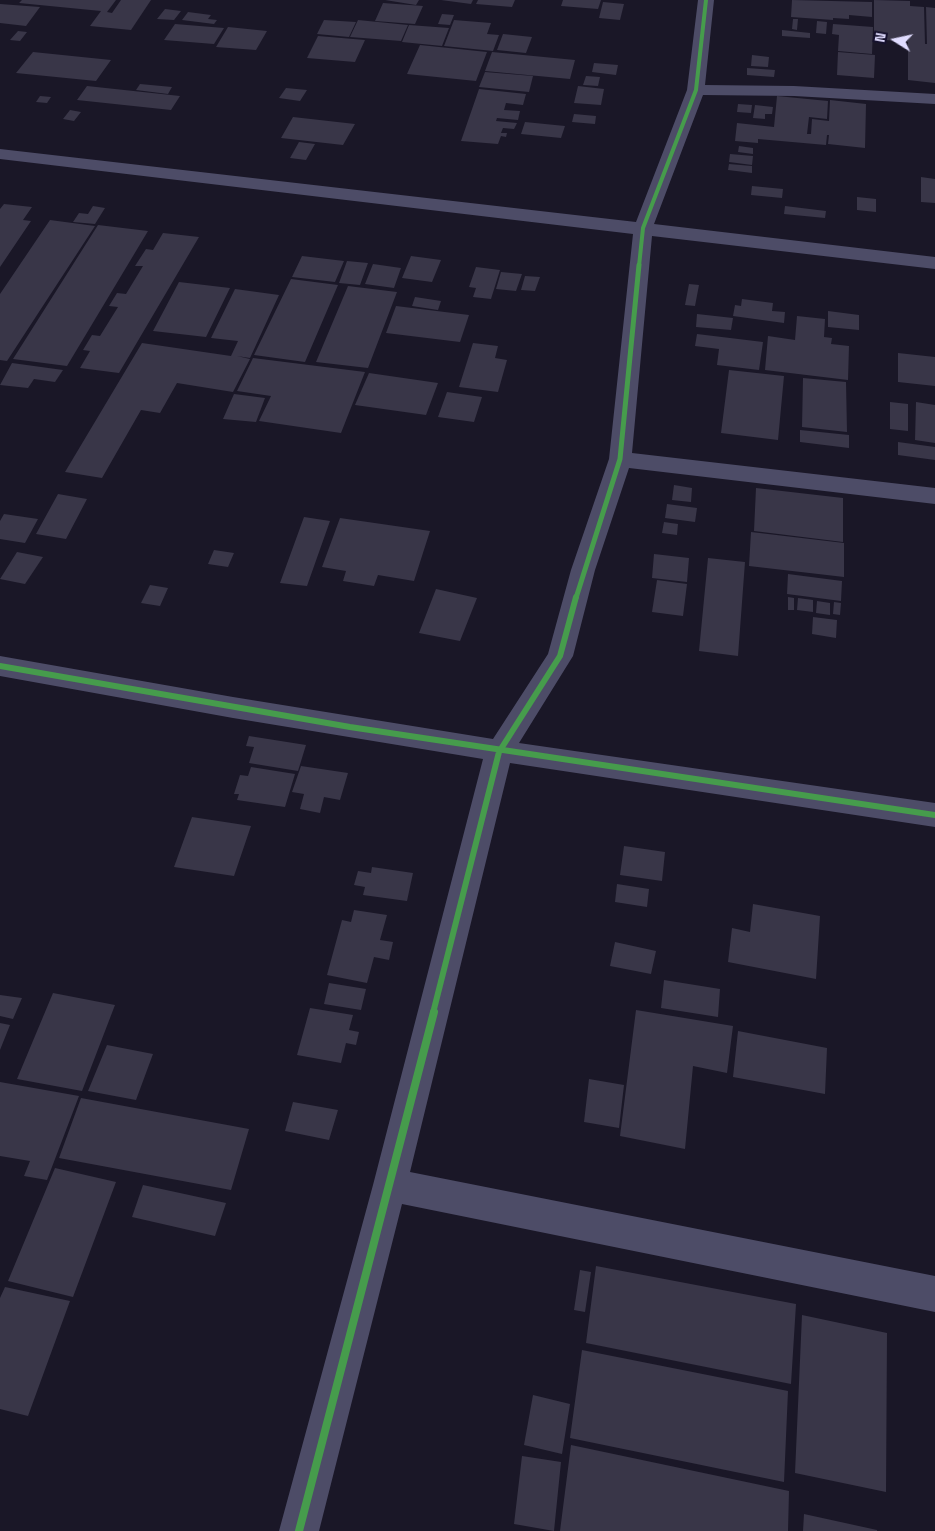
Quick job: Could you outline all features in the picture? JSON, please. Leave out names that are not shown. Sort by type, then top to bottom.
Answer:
[{"type":"street","points":[[299,1531],[390,1185],[499,752],[560,656],[583,570],[620,459],[643,228],[696,90],[706,0]]},
{"type":"street","points":[[696,90],[794,91],[935,100]]},
{"type":"street","points":[[0,154],[935,263]]},
{"type":"street","points":[[620,459],[935,496]]},
{"type":"street","points":[[0,666],[109,687],[499,752],[935,815]]},
{"type":"street","points":[[390,1185],[935,1294]]},
{"type":"building","points":[[22,0],[116,0],[107,12],[112,13],[121,0],[151,0],[131,30],[90,26],[101,11],[19,3]]},
{"type":"building","points":[[385,0],[419,0],[416,5]]},
{"type":"building","points":[[441,0],[473,0],[471,4]]},
{"type":"building","points":[[478,0],[515,0],[512,7],[476,4]]},
{"type":"building","points":[[563,0],[601,0],[598,9],[561,6]]},
{"type":"building","points":[[792,0],[872,2],[872,17],[849,15],[849,19],[833,18],[833,20],[791,17]]},
{"type":"building","points":[[874,0],[910,1],[910,6],[924,7],[925,44],[927,44],[926,7],[935,8],[935,83],[908,80],[908,42],[874,39]]},
{"type":"building","points":[[603,2],[624,4],[620,20],[599,18]]},
{"type":"building","points":[[383,3],[423,6],[415,24],[375,21]]},
{"type":"building","points":[[0,4],[40,7],[26,26],[0,23]]},
{"type":"building","points":[[165,9],[181,11],[174,20],[157,19]]},
{"type":"building","points":[[188,12],[211,15],[208,19],[217,20],[214,24],[182,20]]},
{"type":"building","points":[[442,14],[454,15],[450,25],[438,24]]},
{"type":"building","points":[[793,19],[798,19],[797,30],[792,29]]},
{"type":"building","points":[[324,20],[356,22],[349,37],[317,34]]},
{"type":"building","points":[[358,20],[408,25],[401,41],[350,37]]},
{"type":"building","points":[[454,20],[491,23],[487,34],[499,35],[493,51],[444,46]]},
{"type":"building","points":[[817,21],[827,22],[826,34],[816,33]]},
{"type":"building","points":[[175,24],[224,28],[214,44],[164,40]]},
{"type":"building","points":[[833,24],[873,27],[872,54],[838,51],[839,35],[832,34]]},
{"type":"building","points":[[409,25],[449,28],[442,46],[402,42]]},
{"type":"building","points":[[228,27],[267,31],[256,50],[216,47]]},
{"type":"building","points":[[782,30],[810,33],[810,38],[782,36]]},
{"type":"building","points":[[18,31],[27,32],[20,41],[10,40]]},
{"type":"building","points":[[503,34],[532,37],[526,53],[497,50]]},
{"type":"building","points":[[318,36],[365,40],[355,62],[307,58]]},
{"type":"building","points":[[420,45],[487,52],[476,81],[407,74]]},
{"type":"building","points":[[33,52],[111,60],[96,81],[16,73]]},
{"type":"building","points":[[492,52],[575,60],[570,79],[485,71]]},
{"type":"building","points":[[838,52],[875,55],[874,78],[837,75]]},
{"type":"building","points":[[752,55],[769,57],[768,67],[751,66]]},
{"type":"building","points":[[594,63],[618,65],[616,75],[592,72]]},
{"type":"building","points":[[747,68],[775,70],[774,77],[747,75]]},
{"type":"building","points":[[485,72],[533,76],[529,92],[479,87]]},
{"type":"building","points":[[586,76],[600,77],[598,86],[583,85]]},
{"type":"building","points":[[140,84],[172,87],[168,94],[136,90]]},
{"type":"building","points":[[87,86],[180,96],[171,110],[77,100]]},
{"type":"building","points":[[578,86],[604,89],[601,105],[574,103]]},
{"type":"building","points":[[286,88],[307,90],[300,101],[279,98]]},
{"type":"building","points":[[479,89],[526,94],[523,105],[506,103],[504,110],[520,111],[518,120],[497,118],[496,121],[517,123],[514,129],[503,128],[501,133],[507,133],[506,137],[501,136],[498,144],[461,141]]},
{"type":"building","points":[[40,96],[51,97],[47,103],[36,102]]},
{"type":"building","points":[[777,96],[828,101],[827,119],[809,117],[807,134],[811,134],[812,119],[829,121],[830,100],[866,104],[865,148],[828,144],[829,135],[827,135],[826,145],[758,139],[758,143],[735,141],[737,123],[774,127]]},
{"type":"building","points":[[738,104],[752,105],[751,113],[737,112]]},
{"type":"building","points":[[755,105],[773,107],[772,114],[765,114],[765,119],[753,118]]},
{"type":"building","points":[[70,110],[81,112],[74,121],[63,119]]},
{"type":"building","points":[[574,114],[596,116],[595,124],[572,122]]},
{"type":"building","points":[[293,117],[355,124],[343,145],[281,138]]},
{"type":"building","points":[[525,122],[565,126],[561,138],[521,134]]},
{"type":"building","points":[[299,142],[315,144],[306,160],[290,158]]},
{"type":"building","points":[[739,146],[753,148],[753,154],[738,152]]},
{"type":"building","points":[[730,154],[753,156],[752,165],[729,162]]},
{"type":"building","points":[[729,164],[752,166],[752,173],[728,170]]},
{"type":"building","points":[[921,177],[935,179],[935,203],[921,202]]},
{"type":"building","points":[[752,186],[783,189],[782,198],[751,195]]},
{"type":"building","points":[[857,197],[876,199],[876,212],[857,210]]},
{"type":"building","points":[[4,204],[32,207],[23,220],[31,221],[0,267],[0,209]]},
{"type":"building","points":[[93,206],[105,208],[95,224],[73,222],[79,213],[88,214]]},
{"type":"building","points":[[785,206],[826,211],[825,218],[784,214]]},
{"type":"building","points":[[50,220],[95,226],[7,361],[0,360],[0,294]]},
{"type":"building","points":[[98,225],[148,231],[67,366],[13,359]]},
{"type":"building","points":[[163,233],[199,237],[119,373],[80,368],[90,351],[83,350],[92,335],[100,336],[118,307],[109,306],[117,293],[126,294],[143,266],[135,266],[146,249],[153,250]]},
{"type":"building","points":[[302,256],[344,261],[335,282],[292,277]]},
{"type":"building","points":[[411,256],[441,260],[432,282],[402,278]]},
{"type":"building","points":[[347,261],[368,263],[360,285],[339,283]]},
{"type":"building","points":[[373,264],[401,268],[394,288],[365,284]]},
{"type":"building","points":[[476,267],[500,270],[491,299],[473,297],[476,288],[469,287]]},
{"type":"building","points":[[501,272],[522,274],[516,291],[496,289]]},
{"type":"building","points":[[525,276],[540,277],[535,291],[521,290]]},
{"type":"building","points":[[291,279],[338,285],[305,362],[254,355]]},
{"type":"building","points":[[179,282],[230,288],[206,337],[153,331]]},
{"type":"building","points":[[689,284],[699,285],[695,306],[685,305]]},
{"type":"building","points":[[348,286],[397,292],[368,368],[316,362]]},
{"type":"building","points":[[235,289],[279,295],[250,358],[237,356],[250,359],[233,392],[177,383],[160,413],[141,410],[102,478],[65,472],[142,343],[231,356],[238,341],[211,338]]},
{"type":"building","points":[[415,297],[441,301],[438,310],[412,306]]},
{"type":"building","points":[[742,299],[773,303],[772,311],[785,312],[784,323],[733,316],[735,305],[741,306]]},
{"type":"building","points":[[396,306],[469,315],[460,342],[386,333]]},
{"type":"building","points":[[828,311],[859,315],[859,330],[828,327]]},
{"type":"building","points":[[697,314],[733,318],[731,330],[696,327]]},
{"type":"building","points":[[797,316],[825,319],[824,337],[832,338],[831,344],[849,346],[848,380],[765,370],[768,336],[795,340]]},
{"type":"building","points":[[697,334],[763,342],[759,370],[717,365],[719,349],[695,346]]},
{"type":"building","points":[[473,343],[498,346],[495,358],[507,360],[498,392],[459,387]]},
{"type":"building","points":[[898,353],[935,357],[935,386],[898,382]]},
{"type":"building","points":[[253,358],[365,372],[341,433],[259,421],[271,396],[237,391]]},
{"type":"building","points":[[12,363],[63,370],[55,382],[34,379],[28,388],[0,385]]},
{"type":"building","points":[[729,370],[784,376],[778,440],[721,433]]},
{"type":"building","points":[[369,373],[438,383],[426,415],[355,405]]},
{"type":"building","points":[[803,378],[846,382],[847,432],[802,427]]},
{"type":"building","points":[[447,392],[482,397],[474,422],[438,417]]},
{"type":"building","points":[[234,394],[265,398],[256,422],[223,419]]},
{"type":"building","points":[[890,402],[908,404],[908,431],[890,429]]},
{"type":"building","points":[[916,402],[935,405],[935,443],[915,440]]},
{"type":"building","points":[[800,430],[849,435],[849,448],[800,442]]},
{"type":"building","points":[[898,442],[935,447],[935,460],[898,455]]},
{"type":"building","points":[[674,485],[692,488],[691,502],[672,500]]},
{"type":"building","points":[[756,488],[843,498],[843,542],[754,531]]},
{"type":"building","points":[[58,494],[87,499],[66,539],[36,534]]},
{"type":"building","points":[[667,504],[697,508],[695,522],[665,518]]},
{"type":"building","points":[[4,514],[38,519],[25,543],[0,539],[0,521]]},
{"type":"building","points":[[304,517],[330,521],[307,586],[280,583]]},
{"type":"building","points":[[340,518],[430,531],[414,581],[378,575],[374,586],[343,581],[346,571],[322,567]]},
{"type":"building","points":[[664,522],[678,524],[677,535],[662,533]]},
{"type":"building","points":[[751,532],[844,543],[844,577],[749,566]]},
{"type":"building","points":[[214,550],[234,553],[228,567],[208,564]]},
{"type":"building","points":[[17,552],[43,557],[25,584],[0,579]]},
{"type":"building","points":[[654,554],[689,558],[687,582],[652,578]]},
{"type":"building","points":[[708,558],[745,562],[738,656],[699,651]]},
{"type":"building","points":[[788,574],[842,581],[841,601],[787,594]]},
{"type":"building","points":[[657,580],[687,584],[683,616],[652,612]]},
{"type":"building","points":[[150,585],[168,588],[160,606],[141,603]]},
{"type":"building","points":[[436,589],[477,598],[460,641],[419,633]]},
{"type":"building","points":[[788,597],[794,598],[794,610],[788,610]]},
{"type":"building","points":[[798,598],[813,600],[813,612],[797,610]]},
{"type":"building","points":[[817,601],[830,603],[830,615],[816,613]]},
{"type":"building","points":[[834,602],[841,603],[840,615],[833,614]]},
{"type":"building","points":[[813,617],[837,620],[836,638],[812,634]]},
{"type":"building","points":[[249,736],[306,745],[298,771],[249,763],[254,747],[246,746]]},
{"type":"building","points":[[301,766],[348,773],[340,800],[324,797],[320,813],[300,809],[304,794],[292,792]]},
{"type":"building","points":[[251,767],[295,774],[285,807],[237,800],[239,794],[234,794],[240,775],[248,776]]},
{"type":"building","points":[[192,817],[251,826],[234,876],[174,867]]},
{"type":"building","points":[[624,846],[665,852],[662,881],[620,875]]},
{"type":"building","points":[[372,867],[413,873],[407,901],[363,895],[365,887],[354,885],[358,871],[371,873]]},
{"type":"building","points":[[617,884],[649,889],[647,907],[615,902]]},
{"type":"building","points":[[753,904],[820,916],[816,979],[728,962],[732,928],[750,932]]},
{"type":"building","points":[[354,910],[387,915],[380,940],[393,942],[389,960],[374,957],[367,983],[327,975],[342,920],[351,922]]},
{"type":"building","points":[[615,942],[656,951],[651,974],[610,966]]},
{"type":"building","points":[[664,980],[720,989],[718,1017],[661,1008]]},
{"type":"building","points":[[329,983],[366,989],[361,1010],[324,1004]]},
{"type":"building","points":[[53,993],[115,1005],[82,1091],[17,1079]]},
{"type":"building","points":[[0,995],[22,998],[13,1019],[0,1016]]},
{"type":"building","points":[[310,1008],[353,1015],[349,1030],[359,1032],[356,1045],[346,1043],[341,1063],[297,1055]]},
{"type":"building","points":[[636,1010],[733,1026],[727,1073],[693,1066],[685,1149],[620,1136]]},
{"type":"building","points":[[0,1023],[10,1025],[0,1050]]},
{"type":"building","points":[[738,1031],[827,1048],[825,1094],[733,1077]]},
{"type":"building","points":[[107,1045],[153,1054],[136,1100],[88,1091]]},
{"type":"building","points":[[589,1079],[624,1085],[619,1128],[584,1122]]},
{"type":"building","points":[[0,1082],[79,1096],[47,1180],[24,1176],[30,1161],[0,1156]]},
{"type":"building","points":[[81,1098],[249,1129],[231,1190],[59,1158]]},
{"type":"building","points":[[293,1102],[338,1110],[329,1140],[285,1131]]},
{"type":"building","points":[[55,1168],[116,1182],[73,1297],[8,1281]]},
{"type":"building","points":[[143,1185],[226,1203],[215,1236],[132,1217]]},
{"type":"building","points":[[596,1266],[796,1304],[791,1384],[586,1343]]},
{"type":"building","points":[[580,1270],[591,1272],[585,1312],[574,1310]]},
{"type":"building","points":[[5,1287],[70,1301],[28,1416],[0,1409],[0,1298]]},
{"type":"building","points":[[802,1315],[887,1333],[886,1492],[795,1473]]},
{"type":"building","points":[[582,1350],[788,1391],[784,1482],[570,1438]]},
{"type":"building","points":[[533,1395],[570,1404],[562,1454],[524,1445]]},
{"type":"building","points":[[571,1445],[789,1491],[788,1531],[560,1531]]},
{"type":"building","points":[[522,1456],[561,1462],[554,1531],[514,1524]]},
{"type":"building","points":[[804,1514],[877,1530],[877,1531],[803,1531]]},
{"type":"cycle path","points":[[299,1531],[390,1185],[499,752],[560,656],[583,570],[620,459],[643,228],[696,90],[706,0]]},
{"type":"cycle path","points":[[0,666],[350,727],[584,764],[935,815]]}]
